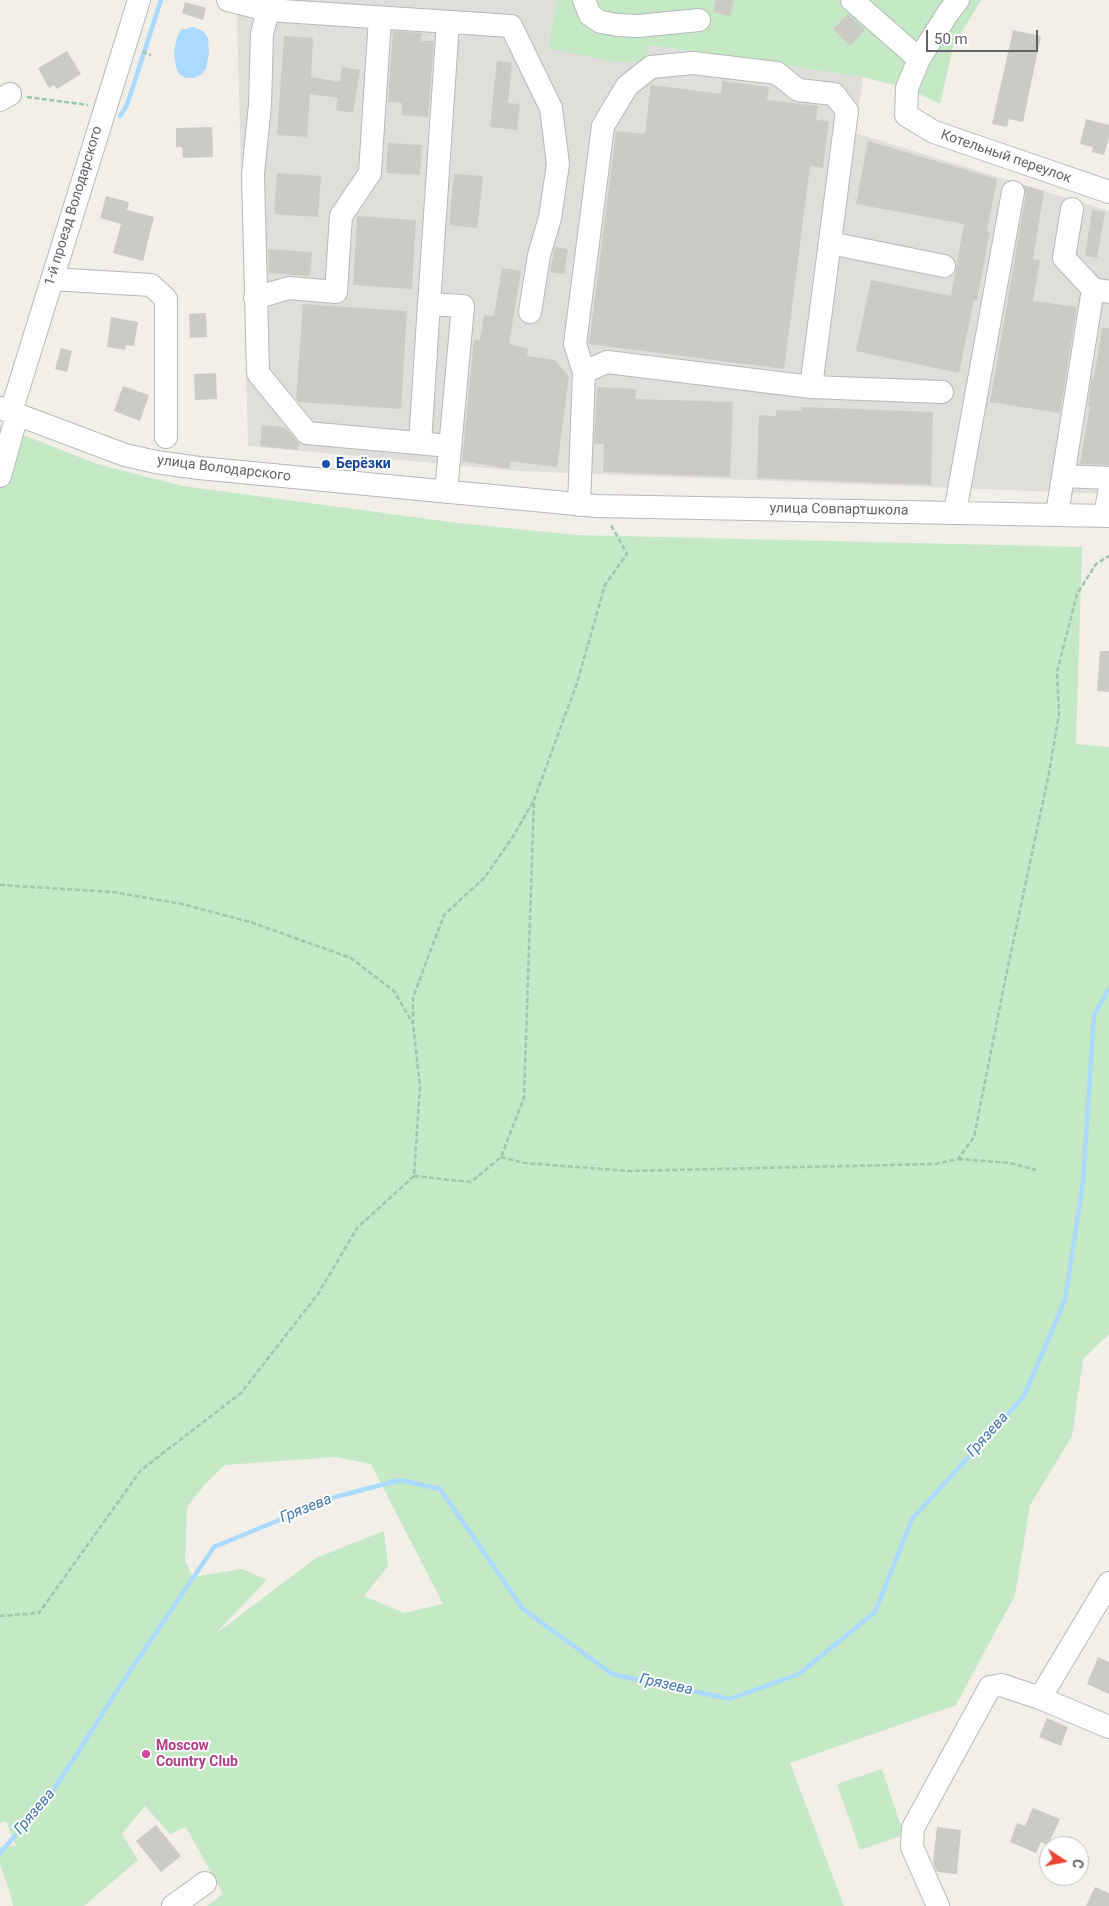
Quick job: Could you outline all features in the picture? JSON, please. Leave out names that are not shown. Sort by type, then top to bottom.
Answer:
[{"type":"street","name":"1-й проезд Володарского","points":[[0,476],[9,412],[139,0]]},
{"type":"street","points":[[228,0],[268,10],[511,26],[551,108],[558,164],[550,218],[539,255],[530,312]]},
{"type":"street","points":[[584,0],[590,15],[601,22],[618,26],[699,20]]},
{"type":"street","points":[[852,0],[919,59],[948,12],[958,0]]},
{"type":"street","points":[[268,10],[262,34],[260,105],[252,174],[258,373],[307,433],[450,446]]},
{"type":"street","points":[[256,298],[289,288],[336,292],[341,216],[370,173],[380,18]]},
{"type":"street","points":[[420,443],[448,22]]},
{"type":"street","name":"Котельный переулок","points":[[919,59],[907,88],[906,115],[934,132],[1109,192]]},
{"type":"street","points":[[582,505],[584,372],[575,344],[603,126],[627,86],[651,67],[693,63],[777,74],[798,90],[834,94],[847,110],[811,387]]},
{"type":"street","points":[[955,512],[1013,192]]},
{"type":"street","points":[[1057,514],[1101,291],[1064,258],[1072,209]]},
{"type":"street","points":[[830,242],[944,266]]},
{"type":"street","points":[[52,279],[151,286],[166,299],[166,437]]},
{"type":"street","points":[[430,304],[463,306],[450,446],[451,492]]},
{"type":"street","points":[[584,372],[607,362],[811,387],[942,392]]},
{"type":"street","name":"улица Володарского","points":[[9,412],[125,455],[156,462],[200,468],[582,505]]},
{"type":"street","points":[[1063,476],[1109,478]]},
{"type":"street","points":[[1107,516],[1109,493]]},
{"type":"street","name":"улица Совпартшкола","points":[[582,505],[1107,516]]},
{"type":"street","points":[[1040,1698],[1109,1583]]},
{"type":"street","points":[[938,1906],[912,1847],[913,1828],[990,1687],[1001,1685],[1040,1698],[1109,1727]]},
{"type":"street","points":[[173,1906],[205,1883]]},
{"type":"path","points":[[138,50],[151,55]]},
{"type":"path","points":[[5,97],[104,107]]},
{"type":"path","points":[[0,1616],[39,1613],[141,1470],[241,1393],[318,1294],[357,1228],[414,1176],[420,1086],[412,997],[444,915],[485,877],[514,835],[534,800],[577,683],[605,585],[627,554],[619,537],[582,505]]},
{"type":"path","points":[[958,1159],[974,1137],[1006,976],[1050,773],[1059,714],[1057,672],[1077,594],[1096,564],[1109,556]]},
{"type":"path","points":[[414,1176],[471,1182],[501,1157],[524,1098],[534,800]]},
{"type":"path","points":[[0,885],[113,892],[182,904],[250,922],[351,958],[394,991],[413,1024]]},
{"type":"path","points":[[501,1157],[525,1163],[629,1170],[935,1164],[958,1159],[1010,1163],[1036,1170]]},
{"type":"shaded area","points":[[240,0],[557,0],[548,48],[645,62],[648,45],[863,77],[855,133],[1109,211],[1109,494],[519,471],[248,446],[237,13]]},
{"type":"green space","points":[[557,0],[981,0],[953,47],[940,104],[907,88],[863,77],[648,45],[645,63],[609,61],[548,48]]},
{"type":"green space","points":[[0,426],[97,464],[183,486],[458,523],[576,535],[1082,547],[1076,744],[1109,747],[1109,1334],[1083,1359],[1072,1436],[1030,1505],[1015,1595],[956,1705],[790,1763],[844,1906],[207,1906],[223,1894],[186,1827],[170,1834],[145,1806],[122,1834],[138,1860],[84,1906],[13,1906],[0,1864],[0,1847],[16,1846],[6,1821],[0,1823]],"holes":[[[336,1457],[371,1464],[443,1604],[404,1613],[364,1596],[388,1566],[384,1531],[316,1558],[214,1635],[267,1580],[242,1569],[193,1577],[185,1561],[187,1507],[206,1483],[225,1465]]]},
{"type":"green space","points":[[882,1769],[904,1835],[860,1850],[837,1784]]},
{"type":"water","points":[[193,27],[203,31],[208,38],[209,53],[206,69],[201,75],[194,78],[186,78],[179,74],[174,51],[177,37],[181,30]]},
{"type":"building","points":[[716,0],[734,0],[730,16],[713,12]]},
{"type":"building","points":[[185,2],[206,8],[203,20],[182,13]]},
{"type":"building","points":[[848,14],[865,30],[850,46],[833,29]]},
{"type":"building","points":[[1013,30],[1041,36],[1023,122],[1009,119],[1007,127],[992,124]]},
{"type":"building","points":[[393,31],[422,33],[421,41],[434,41],[428,117],[402,115],[402,103],[388,102]]},
{"type":"building","points":[[284,36],[313,38],[311,77],[340,82],[342,67],[360,70],[353,113],[336,110],[338,98],[310,94],[307,137],[277,135]]},
{"type":"building","points":[[67,51],[81,74],[57,89],[54,85],[49,88],[38,68]]},
{"type":"building","points":[[497,61],[512,63],[508,103],[520,104],[517,130],[490,127]]},
{"type":"building","points":[[722,81],[769,87],[767,100],[818,106],[816,120],[829,121],[823,168],[810,166],[784,369],[589,344],[616,131],[645,134],[651,85],[721,94]]},
{"type":"building","points":[[1086,119],[1109,125],[1109,138],[1104,155],[1092,152],[1093,147],[1080,144]]},
{"type":"building","points":[[212,127],[213,157],[183,158],[182,147],[176,147],[176,128]]},
{"type":"building","points":[[868,141],[997,179],[987,231],[990,232],[977,300],[974,300],[959,373],[856,351],[871,280],[951,296],[964,224],[856,204]]},
{"type":"building","points":[[388,143],[422,145],[420,175],[386,173]]},
{"type":"building","points":[[277,173],[321,176],[318,217],[274,214]]},
{"type":"building","points":[[454,174],[483,176],[477,228],[449,225]]},
{"type":"building","points":[[1023,185],[1044,191],[1033,259],[1040,260],[1033,301],[1077,307],[1060,413],[990,402],[1026,194]]},
{"type":"building","points":[[106,196],[129,202],[127,210],[154,217],[143,261],[113,253],[121,224],[100,218]]},
{"type":"building","points":[[1092,210],[1105,212],[1097,258],[1085,256]]},
{"type":"building","points":[[357,216],[416,220],[412,289],[353,285]]},
{"type":"building","points":[[555,247],[568,249],[564,274],[550,272]]},
{"type":"building","points":[[268,249],[312,252],[310,276],[269,273]]},
{"type":"building","points":[[502,268],[521,271],[509,344],[528,348],[527,356],[555,360],[569,377],[557,467],[510,461],[509,469],[462,461],[474,339],[480,340],[484,315],[494,316]]},
{"type":"building","points":[[303,304],[407,311],[401,409],[299,402],[296,399]]},
{"type":"building","points":[[206,313],[207,337],[190,338],[189,314]]},
{"type":"building","points":[[111,317],[138,322],[134,346],[126,345],[125,350],[107,347]]},
{"type":"building","points":[[1102,328],[1109,328],[1109,465],[1080,464],[1090,406],[1088,406],[1092,378],[1094,378]]},
{"type":"building","points":[[61,348],[72,351],[67,372],[55,369]]},
{"type":"building","points":[[216,373],[217,399],[195,400],[194,374]]},
{"type":"building","points":[[123,386],[149,395],[140,421],[114,411]]},
{"type":"building","points":[[597,387],[636,389],[635,399],[733,402],[730,477],[603,472],[604,444],[594,444]]},
{"type":"building","points":[[802,407],[933,412],[931,485],[757,478],[759,415],[776,416],[776,410],[801,411]]},
{"type":"building","points":[[262,425],[285,427],[299,443],[298,450],[260,446]]},
{"type":"building","points":[[1100,651],[1109,651],[1109,692],[1097,691]]},
{"type":"building","points":[[1098,1657],[1109,1662],[1109,1694],[1087,1684]]},
{"type":"building","points":[[1047,1718],[1068,1727],[1061,1746],[1039,1737]]},
{"type":"building","points":[[1033,1808],[1060,1819],[1052,1836],[1039,1836],[1039,1846],[1036,1853],[1010,1842],[1017,1823],[1025,1826]]},
{"type":"building","points":[[156,1825],[181,1856],[161,1872],[136,1841]]},
{"type":"building","points":[[937,1827],[961,1830],[957,1874],[937,1872],[933,1862]]},
{"type":"building","points":[[1095,1887],[1109,1893],[1109,1906],[1086,1906]]},
{"type":"waterway","points":[[120,116],[127,105],[161,0]]},
{"type":"waterway","name":"Грязева","points":[[0,1853],[51,1794],[128,1674],[214,1547],[335,1497],[400,1480],[440,1489],[523,1609],[612,1674],[730,1699],[799,1674],[875,1612],[912,1519],[1024,1396],[1065,1300],[1083,1182],[1094,1015],[1109,989]]},
{"type":"place","name":"Берёзки","points":[[326,464]]},
{"type":"place","name":"Moscow Country Club","points":[[146,1754]]}]
